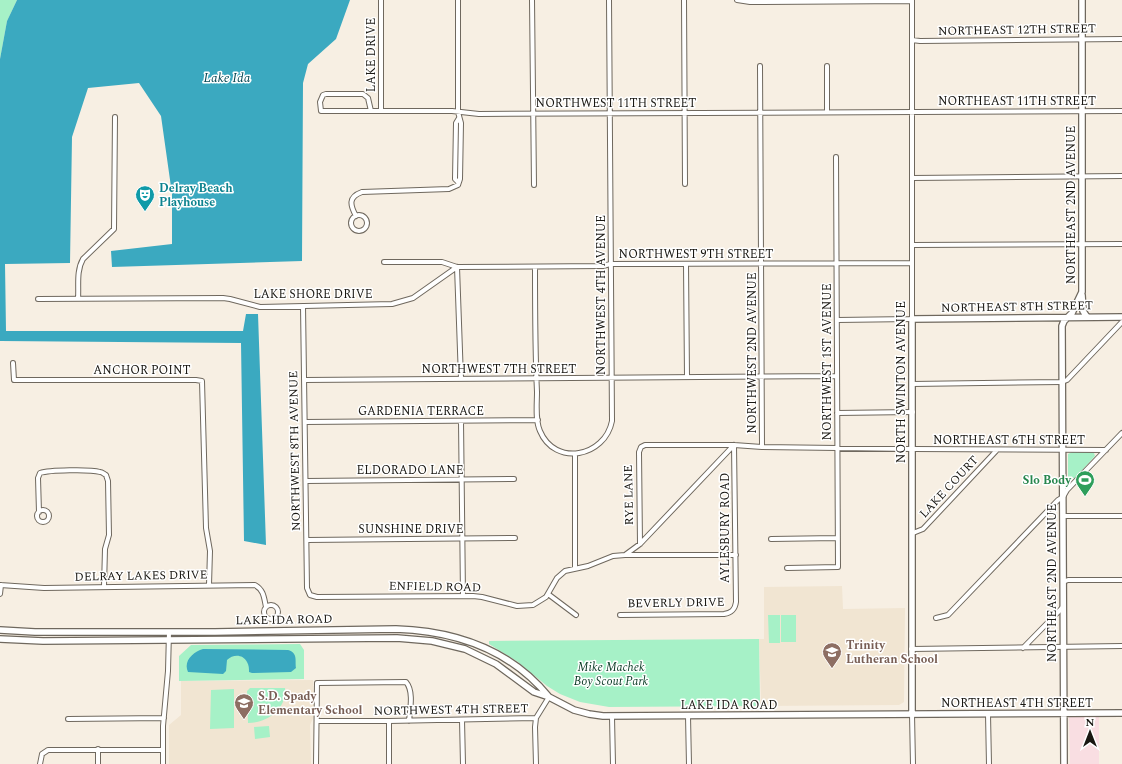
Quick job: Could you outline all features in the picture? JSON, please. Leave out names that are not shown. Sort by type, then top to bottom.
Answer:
[{"type":"street","name":"LAKE DRIVE","points":[[381,0],[381,111]]},
{"type":"street","points":[[356,216],[351,207],[352,199],[355,194],[362,192],[449,189],[458,185],[460,179],[461,123],[458,112],[458,0]]},
{"type":"street","points":[[532,0],[534,185]]},
{"type":"street","name":"NORTHWEST 4TH AVENUE","points":[[575,454],[586,452],[604,440],[612,421],[609,0]]},
{"type":"street","points":[[684,0],[685,184]]},
{"type":"street","points":[[737,0],[750,2],[912,0]]},
{"type":"street","name":"NORTH SWINTON AVENUE","points":[[912,0],[913,533],[911,649],[913,764]]},
{"type":"street","name":"NORTHEAST 2ND AVENUE","points":[[1064,764],[1062,326],[1064,321],[1070,317],[1082,292],[1082,0]]},
{"type":"street","name":"NORTHEAST 12TH STREET","points":[[912,40],[1122,39]]},
{"type":"street","name":"NORTHWEST 2ND AVENUE","points":[[760,66],[762,447]]},
{"type":"street","points":[[827,66],[827,112]]},
{"type":"street","name":"NORTHWEST 11TH STREET","points":[[371,111],[368,98],[363,94],[330,94],[323,95],[320,99],[321,111],[371,111],[452,111],[479,114],[912,111]]},
{"type":"street","name":"NORTHEAST 11TH STREET","points":[[912,111],[1122,111]]},
{"type":"street","points":[[78,299],[79,269],[81,262],[114,229],[115,117]]},
{"type":"street","name":"NORTHWEST 1ST AVENUE","points":[[788,568],[838,568],[836,157]]},
{"type":"street","points":[[912,178],[1122,176]]},
{"type":"street","points":[[912,245],[1122,244]]},
{"type":"street","name":"NORTHWEST 9TH STREET","points":[[384,262],[442,262],[457,267],[535,267],[603,266],[610,264],[912,262]]},
{"type":"street","points":[[686,264],[687,377]]},
{"type":"street","points":[[457,267],[461,379]]},
{"type":"street","name":"LAKE SHORE DRIVE","points":[[38,300],[223,298],[260,306],[396,304],[413,298],[457,267]]},
{"type":"street","points":[[535,267],[538,420],[540,431],[548,444],[559,451],[575,454],[575,568]]},
{"type":"street","points":[[1082,292],[1083,312],[1087,317]]},
{"type":"street","name":"NORTHWEST 8TH AVENUE","points":[[303,306],[307,588],[310,595]]},
{"type":"street","name":"NORTHEAST 8TH STREET","points":[[912,319],[1122,317]]},
{"type":"street","points":[[837,320],[912,319]]},
{"type":"street","points":[[912,384],[1062,382],[1067,380],[1122,322]]},
{"type":"street","name":"ANCHOR POINT","points":[[13,363],[14,380],[202,381],[206,528],[210,551],[210,585]]},
{"type":"street","name":"NORTHWEST 7TH STREET","points":[[304,380],[837,376]]},
{"type":"street","points":[[837,413],[912,412]]},
{"type":"street","name":"GARDENIA TERRACE","points":[[305,422],[538,420]]},
{"type":"street","points":[[461,421],[463,596]]},
{"type":"street","points":[[936,618],[948,615],[1058,500],[1063,497],[1067,490],[1122,433]]},
{"type":"street","name":"NORTHEAST 6TH STREET","points":[[641,447],[645,445],[734,445],[762,447],[1106,450]]},
{"type":"street","name":"ENFIELD ROAD","points":[[310,595],[317,597],[463,596],[482,597],[508,605],[526,606],[536,603],[548,594],[559,575],[565,571],[588,566],[613,556],[625,555],[640,544],[734,445]]},
{"type":"street","name":"AYLESBURY ROAD","points":[[733,611],[736,602],[734,445]]},
{"type":"street","name":"RYE LANE","points":[[640,544],[638,452],[641,447]]},
{"type":"street","name":"LAKE COURT","points":[[913,533],[923,529],[997,450]]},
{"type":"street","points":[[39,512],[38,478],[40,473],[47,471],[74,471],[100,472],[106,474],[108,481],[109,535],[105,549],[104,586]]},
{"type":"street","name":"ELDORADO LANE","points":[[306,481],[514,479]]},
{"type":"street","points":[[1063,516],[1122,516]]},
{"type":"street","name":"SUNSHINE DRIVE","points":[[307,540],[515,538]]},
{"type":"street","points":[[771,539],[837,538]]},
{"type":"street","points":[[625,555],[736,555]]},
{"type":"street","points":[[1063,582],[1068,580],[1122,580]]},
{"type":"street","points":[[0,594],[1,585]]},
{"type":"street","name":"DELRAY LAKES DRIVE","points":[[1,585],[26,587],[255,585],[260,588],[263,593],[266,607]]},
{"type":"street","points":[[548,594],[576,615]]},
{"type":"street","points":[[1022,648],[1063,607]]},
{"type":"street","name":"BEVERLY DRIVE","points":[[620,614],[724,614],[733,611]]},
{"type":"street","name":"LAKE IDA ROAD","points":[[0,630],[35,632],[169,632],[422,630],[445,634],[491,651],[506,660],[540,686],[549,697]]},
{"type":"street","points":[[308,639],[321,630]]},
{"type":"street","points":[[406,630],[406,638]]},
{"type":"street","points":[[163,764],[169,632]]},
{"type":"street","name":"LAKE IDA ROAD","points":[[0,639],[32,641],[406,638],[443,642],[476,654],[505,670],[534,692],[549,697],[581,712],[595,715],[612,717],[912,714]]},
{"type":"street","points":[[911,649],[1122,646]]},
{"type":"street","points":[[316,764],[316,726],[318,721],[317,683],[406,682],[410,690],[409,721]]},
{"type":"street","points":[[536,764],[536,718],[549,697]]},
{"type":"street","name":"NORTHEAST 4TH STREET","points":[[912,714],[1122,713]]},
{"type":"street","points":[[988,714],[989,764]]},
{"type":"street","points":[[688,716],[689,764]]},
{"type":"street","points":[[612,717],[613,764]]},
{"type":"street","points":[[68,719],[164,718]]},
{"type":"street","name":"NORTHWEST 4TH STREET","points":[[318,721],[409,721],[536,718]]},
{"type":"street","points":[[462,720],[463,764]]},
{"type":"street","points":[[389,721],[390,764]]},
{"type":"street","points":[[40,764],[42,754],[48,750],[163,750]]},
{"type":"street","points":[[98,750],[98,764]]},
{"type":"shaded area","name":"Trinity Lutheran School","points":[[842,586],[843,609],[905,608],[904,702],[899,705],[759,706],[761,700],[759,639],[764,639],[764,587]]},
{"type":"shaded area","name":"S.D. Spady Elementary School","points":[[313,680],[315,714],[310,725],[311,764],[169,764],[169,725],[181,715],[181,681]]},
{"type":"shaded area","points":[[1069,717],[1099,717],[1099,764],[1070,764]]},
{"type":"green space","points":[[0,0],[17,0],[7,21],[0,59]]},
{"type":"green space","points":[[1072,452],[1092,452],[1095,456],[1075,478],[1068,478],[1068,454]]},
{"type":"green space","points":[[768,615],[780,615],[780,643],[769,643]]},
{"type":"green space","points":[[781,615],[796,615],[796,642],[781,642]]},
{"type":"green space","name":"Mike Machek Boy Scout Park","points":[[759,639],[759,706],[609,707],[580,702],[560,694],[547,686],[518,662],[489,644],[489,641]]},
{"type":"green space","points":[[300,644],[304,650],[304,679],[179,681],[179,656],[191,645]]},
{"type":"green space","points":[[250,688],[285,688],[285,696],[279,708],[269,717],[248,723],[247,691]]},
{"type":"green space","points":[[234,689],[234,728],[210,729],[211,690]]},
{"type":"green space","points":[[269,726],[270,737],[255,739],[254,727]]},
{"type":"water","name":"Lake Ida","points":[[17,0],[350,0],[336,39],[308,64],[303,83],[302,261],[112,267],[111,251],[172,244],[172,194],[161,116],[139,83],[88,88],[72,137],[70,263],[5,264],[6,331],[243,331],[246,314],[258,314],[266,545],[244,541],[241,343],[0,341],[0,59],[7,21]]},
{"type":"water","points":[[203,649],[288,650],[295,655],[296,668],[291,672],[252,673],[249,672],[248,664],[243,657],[235,656],[227,660],[226,671],[223,674],[188,672],[188,661],[196,652]]},
{"type":"place","name":"Delray Beach Playhouse","points":[[145,212]]},
{"type":"place","name":"Slo Body","points":[[1085,497]]},
{"type":"place","name":"Trinity Lutheran School","points":[[832,669]]},
{"type":"place","name":"S.D. Spady Elementary School","points":[[244,720]]}]
